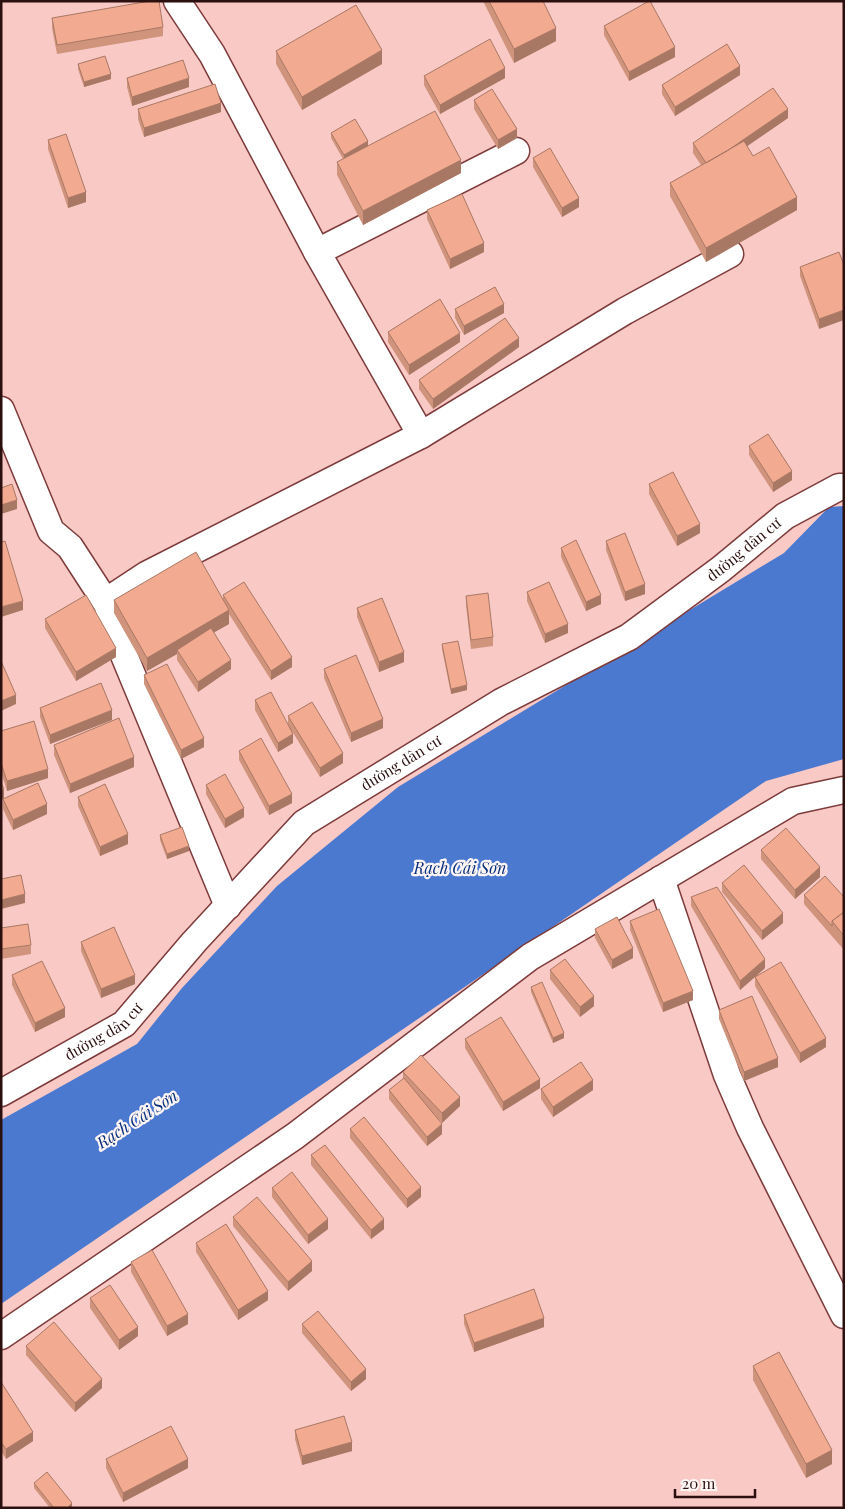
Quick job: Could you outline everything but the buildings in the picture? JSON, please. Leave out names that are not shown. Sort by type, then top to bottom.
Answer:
[{"type":"street","points":[[177,1],[212,54],[317,252],[421,435]]},
{"type":"street","points":[[317,252],[516,151]]},
{"type":"street","points":[[107,604],[112,597],[146,575],[421,435],[625,311],[730,254]]},
{"type":"street","points":[[1,410],[51,531],[70,547],[107,604],[109,619],[228,906]]},
{"type":"street","name":"đường dân cư","points":[[1,1093],[124,1024],[304,822],[501,702],[630,636],[721,569],[785,516],[839,486],[844,487]]},
{"type":"street","points":[[1,1336],[295,1136],[530,957],[793,801],[844,790]]},
{"type":"street","points":[[661,879],[726,1075],[750,1128],[844,1314]]},
{"type":"water","name":"Rạch Cái Sơn","points":[[844,506],[844,759],[766,781],[1,1304],[1,1120],[137,1044],[182,988],[277,886],[398,787],[784,553],[829,507]]}]
